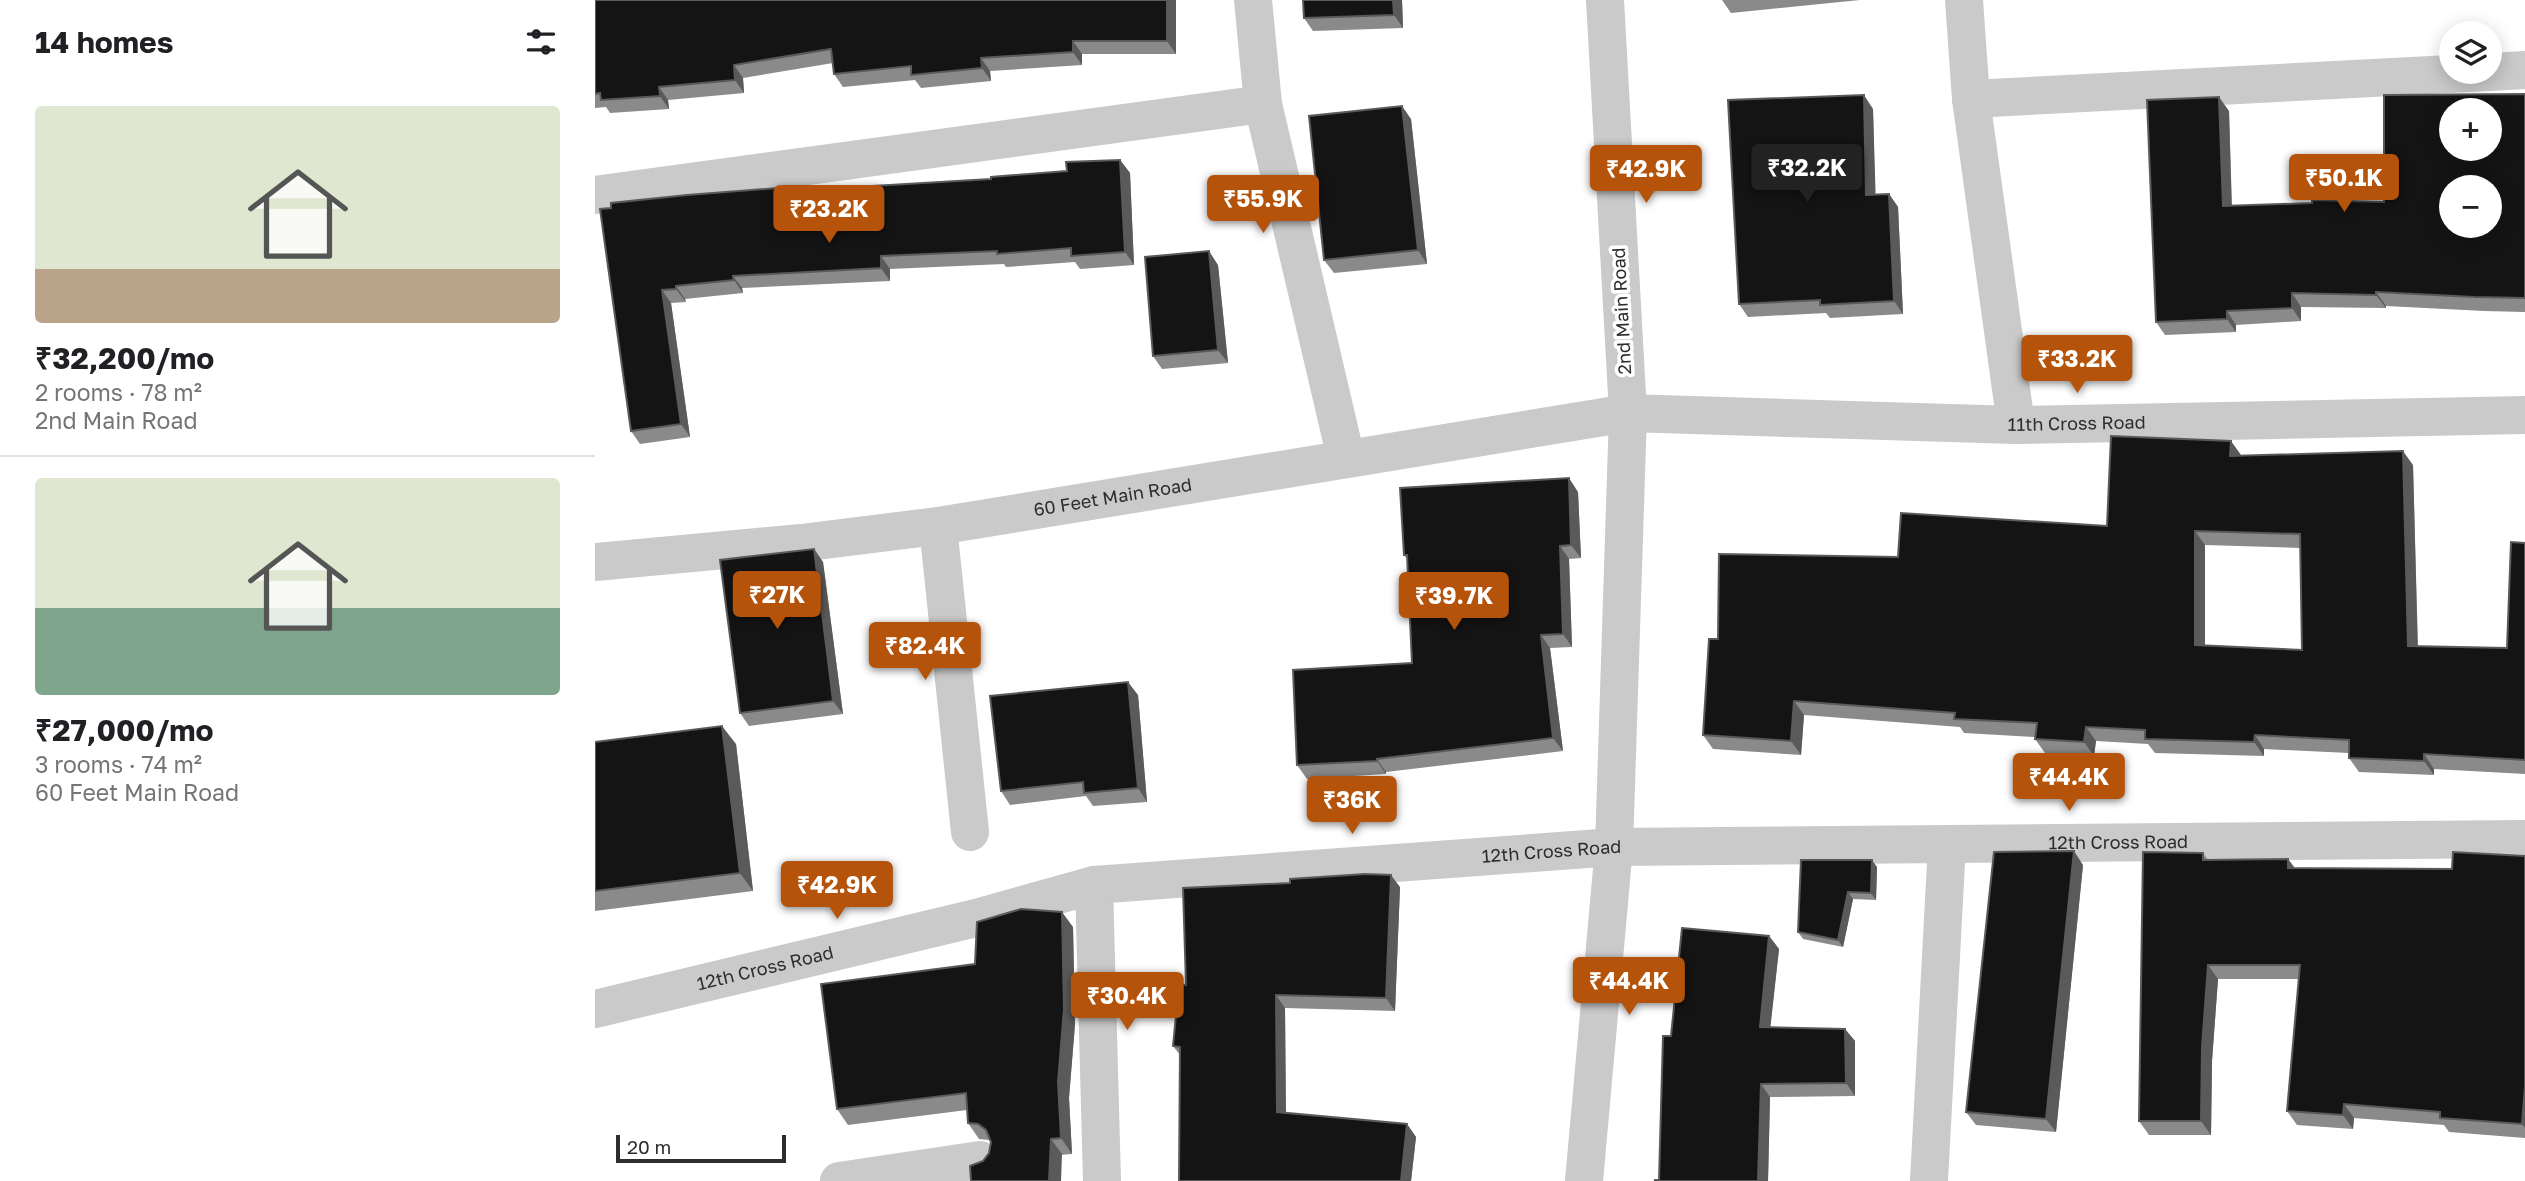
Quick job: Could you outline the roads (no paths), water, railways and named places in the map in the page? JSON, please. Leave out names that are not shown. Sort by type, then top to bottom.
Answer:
[{"type":"street","points":[[1253,0],[1263,104],[1346,458]]},
{"type":"street","name":"2nd Main Road","points":[[1584,1181],[1614,847],[1628,413],[1605,0]]},
{"type":"street","points":[[1964,0],[1972,99],[2017,425]]},
{"type":"street","points":[[2502,71],[2525,70]]},
{"type":"street","points":[[1972,99],[2439,75]]},
{"type":"street","points":[[595,195],[1263,104]]},
{"type":"street","name":"11th Cross Road","points":[[1628,413],[2017,425],[2525,415]]},
{"type":"street","name":"60 Feet Main Road","points":[[595,562],[801,543],[938,526],[1628,413]]},
{"type":"street","points":[[938,526],[970,832]]},
{"type":"street","name":"12th Cross Road","points":[[595,1009],[976,918],[1094,885],[1614,847],[2525,839]]},
{"type":"street","points":[[1929,1181],[1947,844]]},
{"type":"street","points":[[1094,885],[1102,1181]]},
{"type":"street","points":[[839,1181],[980,1160]]}]
